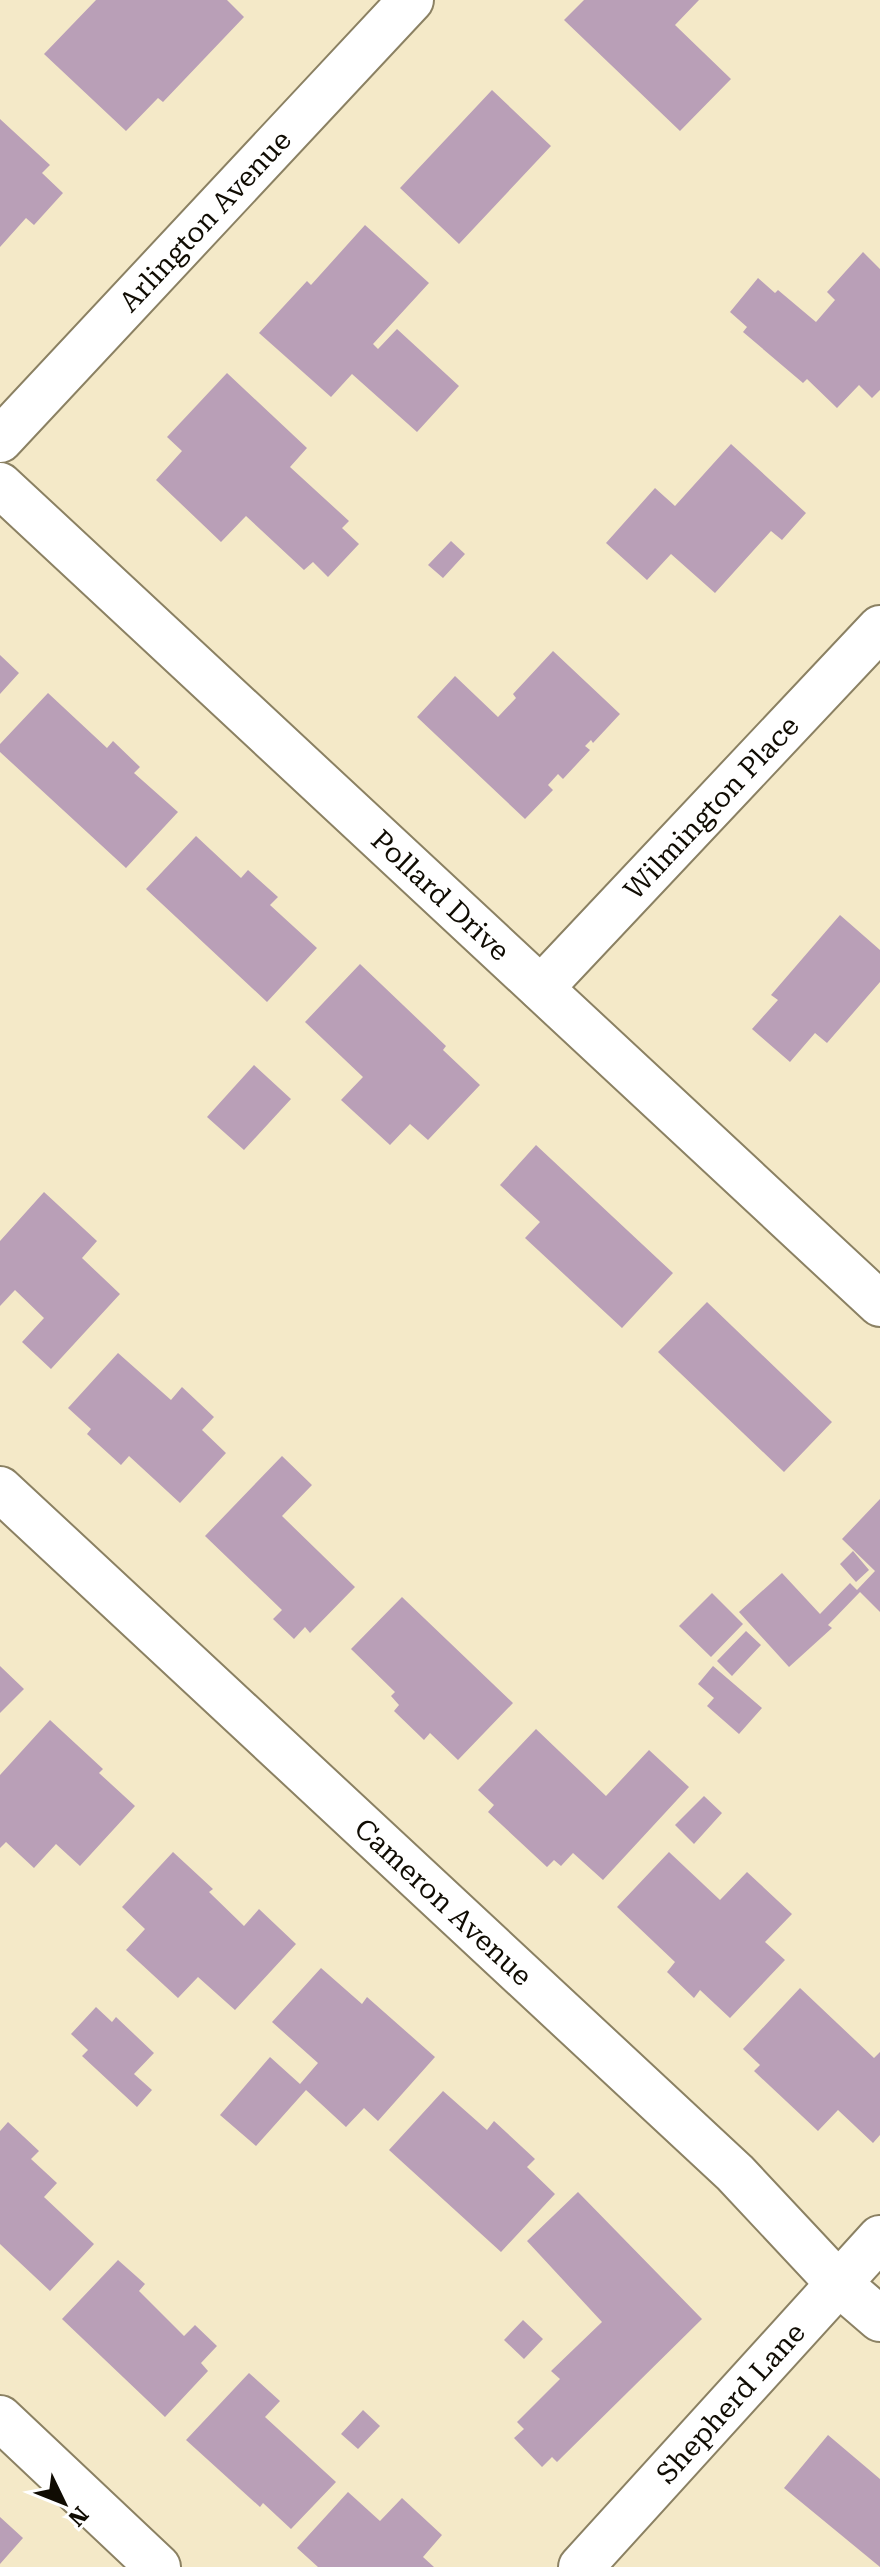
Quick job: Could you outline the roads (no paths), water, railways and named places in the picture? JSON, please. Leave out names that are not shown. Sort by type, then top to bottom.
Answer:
[{"type":"street","name":"Arlington Avenue","points":[[0,440],[411,0]]},
{"type":"street","name":"Pollard Drive","points":[[0,485],[880,1304]]},
{"type":"street","name":"Wilmington Place","points":[[541,988],[880,628]]},
{"type":"street","name":"Cameron Avenue","points":[[0,1489],[735,2173],[837,2282],[880,2319]]},
{"type":"street","name":"Shepherd Lane","points":[[581,2567],[880,2238]]},
{"type":"street","points":[[0,2418],[158,2567]]}]
